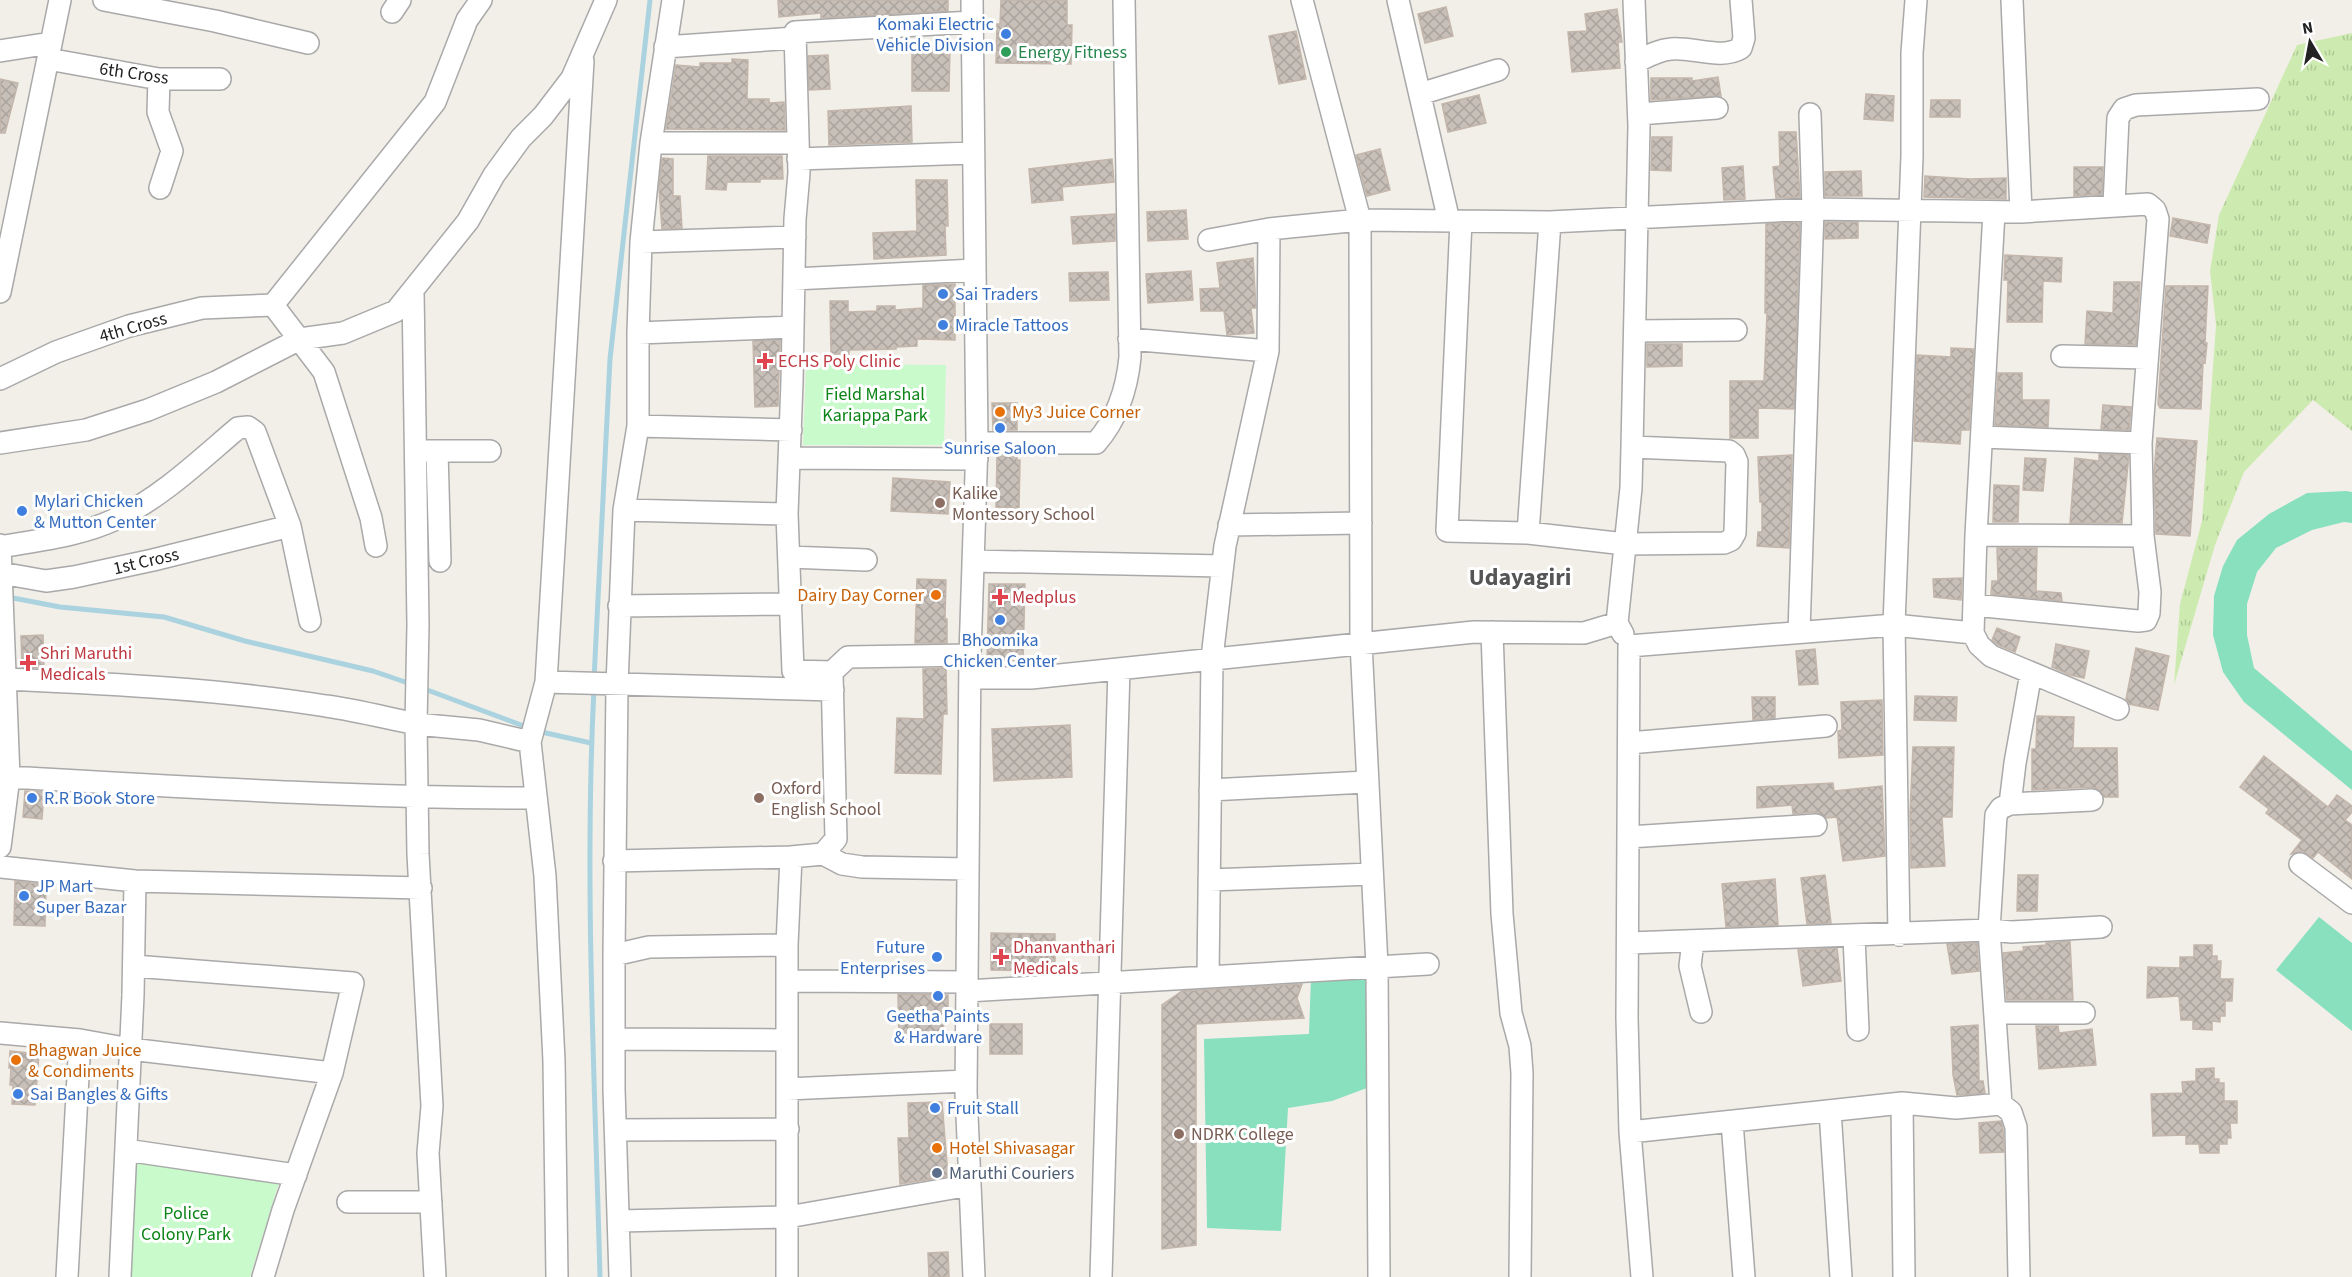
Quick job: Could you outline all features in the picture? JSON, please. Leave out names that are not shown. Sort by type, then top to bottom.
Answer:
[{"type":"street","points":[[0,292],[60,0]]},
{"type":"street","points":[[104,0],[215,21],[308,43]]},
{"type":"street","points":[[376,546],[371,518],[324,372],[273,305],[435,102],[467,20],[481,0]]},
{"type":"street","points":[[0,443],[86,430],[148,410],[216,382],[300,339],[343,333],[396,311],[468,221],[494,175],[521,138],[543,116],[572,78],[606,0]]},
{"type":"street","points":[[620,1277],[614,1040],[614,861],[602,684],[620,606],[624,510],[638,426],[641,242],[651,143],[673,0]]},
{"type":"street","points":[[972,0],[977,451],[970,656],[966,1081],[974,1277]]},
{"type":"street","points":[[789,458],[977,451],[1096,443],[1108,430],[1128,379],[1124,0]]},
{"type":"street","points":[[1302,0],[1360,220],[1361,643],[1366,782],[1377,966],[1379,1277]]},
{"type":"street","points":[[1398,0],[1420,93],[1455,221],[1447,531],[1528,533],[1625,544],[1725,543],[1731,540],[1735,533],[1737,462],[1734,455],[1729,451],[1632,447]]},
{"type":"street","points":[[1635,0],[1639,114],[1631,488],[1617,623],[1629,646],[1627,1018],[1630,1132],[1642,1277]]},
{"type":"street","points":[[1636,62],[1661,50],[1675,48],[1731,54],[1741,48],[1744,38],[1741,0]]},
{"type":"street","points":[[1899,935],[1894,625],[1912,156],[1912,53],[1916,0]]},
{"type":"street","points":[[2012,0],[2021,212]]},
{"type":"street","points":[[833,681],[793,671],[787,514],[798,151],[795,32],[972,22]]},
{"type":"street","points":[[665,47],[795,38]]},
{"type":"street","name":"6th Cross","points":[[0,51],[49,51],[159,79],[220,79]]},
{"type":"street","points":[[557,1277],[554,1061],[545,876],[535,798],[532,733],[546,682],[584,52]]},
{"type":"street","points":[[1420,93],[1498,70]]},
{"type":"street","points":[[159,79],[158,112],[172,151],[160,188]]},
{"type":"street","points":[[2114,205],[2118,118],[2124,110],[2136,105],[2258,99]]},
{"type":"street","points":[[1639,114],[1718,108]]},
{"type":"street","points":[[1799,632],[1814,210],[1810,114]]},
{"type":"street","points":[[651,143],[798,151],[972,153]]},
{"type":"street","points":[[1209,240],[1269,229],[1360,220],[1550,222],[1814,210],[2021,212],[2148,204],[2155,210],[2158,219],[2140,443],[2143,536],[2150,591],[2149,613],[2146,620],[1974,605]]},
{"type":"street","points":[[1994,212],[1976,535],[1973,633],[1979,645],[1991,656],[2118,709]]},
{"type":"street","points":[[1528,533],[1550,222]]},
{"type":"street","points":[[1208,977],[1212,658],[1229,525],[1268,351],[1269,229]]},
{"type":"street","points":[[641,242],[795,237]]},
{"type":"street","points":[[794,279],[975,270]]},
{"type":"street","points":[[413,290],[418,626],[417,798],[432,1106],[428,1153],[435,1277]]},
{"type":"street","name":"4th Cross","points":[[0,379],[56,352],[129,326],[202,308],[273,305]]},
{"type":"street","points":[[638,333],[793,327]]},
{"type":"street","points":[[1635,331],[1736,330]]},
{"type":"street","points":[[1129,339],[1268,351]]},
{"type":"street","points":[[2062,356],[2147,358]]},
{"type":"street","points":[[638,426],[790,430]]},
{"type":"street","points":[[0,847],[4,775],[5,679],[0,546],[61,537],[116,519],[157,495],[238,428],[248,427],[255,432],[290,526],[310,621]]},
{"type":"street","points":[[1982,437],[2140,443]]},
{"type":"street","points":[[414,451],[490,452]]},
{"type":"street","points":[[437,451],[440,561]]},
{"type":"street","points":[[624,510],[787,514]]},
{"type":"street","points":[[1229,525],[1361,523]]},
{"type":"street","name":"1st Cross","points":[[1,578],[45,581],[74,577],[290,526]]},
{"type":"street","points":[[1976,535],[2143,536]]},
{"type":"street","points":[[789,557],[866,560]]},
{"type":"street","points":[[973,561],[1222,566]]},
{"type":"street","points":[[620,606],[791,604]]},
{"type":"street","points":[[970,678],[1031,678],[1474,632],[1584,633],[1617,623]]},
{"type":"street","points":[[1629,646],[1894,625],[1973,633]]},
{"type":"street","points":[[1492,632],[1502,914],[1511,1013],[1520,1046],[1522,1073],[1520,1277]]},
{"type":"street","points":[[823,854],[836,838],[833,681],[848,657],[970,656]]},
{"type":"street","points":[[1101,1277],[1119,669]]},
{"type":"street","points":[[2010,804],[2014,763],[2031,673]]},
{"type":"street","points":[[5,679],[158,687],[327,706],[416,724],[532,733]]},
{"type":"street","points":[[546,682],[602,684],[833,681]]},
{"type":"street","points":[[1629,743],[1826,726]]},
{"type":"street","points":[[4,775],[239,790],[417,798],[535,798]]},
{"type":"street","points":[[1210,790],[1366,782]]},
{"type":"street","points":[[2001,1104],[1989,930],[1996,815],[2001,808],[2010,804],[2092,800]]},
{"type":"street","points":[[1629,837],[1816,825]]},
{"type":"street","points":[[614,861],[791,857],[823,854],[842,864],[862,867],[968,869]]},
{"type":"street","points":[[788,1277],[787,945],[791,857]]},
{"type":"street","points":[[2300,864],[2352,903]]},
{"type":"street","points":[[0,867],[135,881],[422,888]]},
{"type":"street","points":[[1209,880],[1372,874]]},
{"type":"street","points":[[120,1277],[134,966],[135,881]]},
{"type":"street","points":[[1629,943],[1989,930],[2012,932],[2101,927]]},
{"type":"street","points":[[1854,936],[1858,1030]]},
{"type":"street","points":[[1693,941],[1690,966],[1692,983],[1701,1012]]},
{"type":"street","points":[[614,955],[649,946],[787,945]]},
{"type":"street","points":[[787,981],[967,986],[1110,983],[1428,964]]},
{"type":"street","points":[[134,966],[352,982],[332,1073],[263,1277]]},
{"type":"street","points":[[1995,1013],[2084,1013]]},
{"type":"street","points":[[0,1034],[80,1040],[130,1049],[332,1073]]},
{"type":"street","points":[[67,1277],[80,1040]]},
{"type":"street","points":[[614,1040],[787,1040]]},
{"type":"street","points":[[788,1089],[966,1081]]},
{"type":"street","points":[[1630,1132],[1902,1103],[1956,1108],[2001,1104],[2011,1112],[2016,1127],[2019,1277]]},
{"type":"street","points":[[1902,1103],[1904,1277]]},
{"type":"street","points":[[1830,1111],[1841,1277]]},
{"type":"street","points":[[1732,1122],[1744,1277]]},
{"type":"street","points":[[616,1130],[788,1129]]},
{"type":"street","points":[[126,1150],[296,1174]]},
{"type":"street","points":[[620,1221],[788,1216],[970,1185]]},
{"type":"street","points":[[348,1203],[431,1202]]},
{"type":"green space","points":[[2352,33],[2352,431],[2313,400],[2244,472],[2215,545],[2174,685],[2180,604],[2202,521],[2216,325],[2210,271],[2219,215],[2297,45]]},
{"type":"green space","name":"Field Marshal Kariappa Park","points":[[806,364],[946,365],[944,445],[803,445]]},
{"type":"green space","points":[[2352,492],[2352,523],[2344,522],[2312,530],[2276,548],[2257,572],[2247,604],[2247,635],[2254,668],[2352,751],[2352,790],[2244,702],[2223,672],[2213,635],[2214,596],[2223,566],[2237,540],[2269,514],[2307,493]]},
{"type":"green space","points":[[2319,917],[2352,943],[2352,1031],[2276,970]]},
{"type":"green space","points":[[1370,974],[1375,1085],[1332,1101],[1288,1108],[1281,1231],[1207,1228],[1204,1039],[1309,1034],[1311,977]]},
{"type":"green space","name":"Police Colony Park","points":[[133,1163],[280,1179],[250,1277],[131,1277]]},
{"type":"building","points":[[778,0],[948,0],[948,11],[821,18],[821,13],[779,17]]},
{"type":"building","points":[[1001,0],[1067,0],[1067,25],[1072,25],[1071,64],[996,63],[997,24],[1000,24]]},
{"type":"building","points":[[1446,7],[1453,36],[1425,43],[1418,14]]},
{"type":"building","points":[[1617,9],[1622,42],[1618,42],[1620,68],[1572,72],[1568,32],[1587,31],[1585,14]]},
{"type":"building","points":[[1296,31],[1306,79],[1279,84],[1269,36]]},
{"type":"building","points":[[912,46],[950,46],[949,91],[912,91]]},
{"type":"building","points":[[828,55],[830,89],[809,90],[808,56]]},
{"type":"building","points":[[732,59],[748,60],[747,99],[769,99],[769,103],[784,102],[785,130],[666,129],[676,65],[700,67],[700,63],[732,63]]},
{"type":"building","points":[[1718,77],[1721,96],[1651,100],[1651,78],[1692,78],[1692,81]]},
{"type":"building","points":[[0,79],[18,83],[5,133],[0,133]]},
{"type":"building","points":[[1866,94],[1894,96],[1893,121],[1864,119]]},
{"type":"building","points":[[1479,95],[1486,123],[1448,132],[1442,104]]},
{"type":"building","points":[[1931,100],[1960,100],[1960,117],[1930,117]]},
{"type":"building","points":[[911,106],[912,142],[829,145],[828,111]]},
{"type":"building","points":[[1779,132],[1796,132],[1800,197],[1776,198],[1773,167],[1780,166]]},
{"type":"building","points":[[1652,137],[1672,137],[1671,171],[1651,170]]},
{"type":"building","points":[[1380,149],[1390,190],[1367,196],[1356,155]]},
{"type":"building","points":[[708,156],[782,156],[783,179],[727,182],[726,190],[706,189]]},
{"type":"building","points":[[662,158],[673,159],[673,196],[680,196],[682,228],[662,229],[659,189]]},
{"type":"building","points":[[1112,159],[1114,182],[1062,187],[1063,200],[1032,203],[1029,169]]},
{"type":"building","points":[[1743,166],[1745,199],[1724,200],[1722,168]]},
{"type":"building","points":[[2074,167],[2103,167],[2102,194],[2074,196]]},
{"type":"building","points":[[1861,171],[1862,196],[1825,196],[1825,172]]},
{"type":"building","points":[[1925,176],[1970,179],[2006,178],[2006,199],[1924,197]]},
{"type":"building","points":[[916,180],[947,180],[946,255],[874,259],[873,233],[917,231]]},
{"type":"building","points":[[1186,210],[1188,239],[1148,241],[1147,212]]},
{"type":"building","points":[[1115,214],[1115,241],[1073,244],[1071,217]]},
{"type":"building","points":[[2173,218],[2210,225],[2207,243],[2170,236]]},
{"type":"building","points":[[1800,222],[1794,409],[1758,408],[1758,438],[1730,438],[1730,381],[1764,381],[1767,313],[1765,313],[1766,224]]},
{"type":"building","points":[[1825,222],[1858,222],[1858,238],[1825,239]]},
{"type":"building","points":[[2005,255],[2062,258],[2061,282],[2043,281],[2042,322],[2007,322],[2008,280],[2004,280]]},
{"type":"building","points":[[1253,258],[1256,308],[1251,308],[1254,333],[1227,335],[1224,311],[1201,311],[1200,289],[1220,288],[1217,263]]},
{"type":"building","points":[[1191,271],[1193,300],[1148,303],[1146,274]]},
{"type":"building","points":[[1108,272],[1109,300],[1070,301],[1069,273]]},
{"type":"building","points":[[2114,282],[2140,282],[2136,345],[2085,344],[2087,311],[2113,313]]},
{"type":"building","points":[[955,284],[955,340],[917,339],[917,346],[849,350],[849,354],[831,354],[830,301],[848,301],[848,312],[877,311],[877,306],[895,306],[895,310],[923,308],[923,285]]},
{"type":"building","points":[[2166,286],[2208,286],[2205,343],[2207,343],[2205,363],[2203,362],[2201,409],[2160,408],[2158,404]]},
{"type":"building","points":[[780,340],[778,406],[755,407],[753,341]]},
{"type":"building","points":[[1647,344],[1682,344],[1682,366],[1647,367]]},
{"type":"building","points":[[1951,348],[1974,349],[1969,430],[1961,430],[1960,444],[1914,441],[1917,355],[1951,357]]},
{"type":"building","points":[[1998,373],[2022,373],[2022,400],[2049,400],[2048,427],[1995,425]]},
{"type":"building","points":[[992,403],[1017,403],[1017,430],[993,430]]},
{"type":"building","points":[[2103,405],[2131,407],[2129,430],[2101,429]]},
{"type":"building","points":[[2157,438],[2197,441],[2190,536],[2156,534],[2154,473]]},
{"type":"building","points":[[2099,454],[2129,455],[2122,523],[2070,523],[2075,458],[2099,461]]},
{"type":"building","points":[[1792,455],[1789,548],[1757,546],[1758,532],[1762,532],[1758,457]]},
{"type":"building","points":[[997,456],[1017,456],[1017,460],[1020,460],[1019,508],[996,507]]},
{"type":"building","points":[[2025,458],[2046,459],[2043,491],[2023,490]]},
{"type":"building","points":[[893,478],[950,482],[948,514],[891,511]]},
{"type":"building","points":[[1994,485],[2019,486],[2018,522],[1993,522]]},
{"type":"building","points":[[1997,548],[2037,548],[2036,591],[2061,593],[2062,601],[1991,594],[1992,581],[1998,581]]},
{"type":"building","points":[[1962,578],[1961,600],[1934,597],[1933,579]]},
{"type":"building","points":[[917,579],[946,580],[947,643],[915,643]]},
{"type":"building","points":[[989,584],[1025,584],[1023,661],[987,660]]},
{"type":"building","points":[[1997,628],[2020,637],[2015,652],[1992,640]]},
{"type":"building","points":[[43,635],[44,668],[22,667],[21,636]]},
{"type":"building","points":[[2056,644],[2089,651],[2084,678],[2052,667]]},
{"type":"building","points":[[2136,648],[2169,656],[2158,710],[2129,704],[2126,699]]},
{"type":"building","points":[[1815,649],[1818,684],[1799,685],[1796,651]]},
{"type":"building","points":[[946,668],[947,714],[943,714],[941,774],[895,773],[897,718],[924,719],[923,669]]},
{"type":"building","points":[[1915,696],[1957,697],[1956,721],[1914,720]]},
{"type":"building","points":[[1752,697],[1775,697],[1775,718],[1753,720]]},
{"type":"building","points":[[1882,700],[1883,755],[1839,758],[1838,731],[1842,730],[1841,702]]},
{"type":"building","points":[[2037,716],[2074,717],[2073,748],[2117,748],[2118,797],[2104,797],[2098,789],[2091,787],[2032,790],[2032,749],[2036,749]]},
{"type":"building","points":[[1070,725],[1072,777],[994,781],[992,729]]},
{"type":"building","points":[[1913,747],[1954,747],[1952,817],[1942,817],[1945,866],[1911,868],[1910,814]]},
{"type":"building","points":[[2264,756],[2328,807],[2337,795],[2352,806],[2352,812],[2345,820],[2352,825],[2352,879],[2318,852],[2313,858],[2302,851],[2291,854],[2302,840],[2266,813],[2269,809],[2240,787]]},
{"type":"building","points":[[1833,783],[1834,791],[1882,786],[1885,856],[1843,861],[1837,817],[1826,818],[1816,812],[1793,814],[1792,805],[1757,808],[1757,787]]},
{"type":"building","points":[[25,791],[44,792],[42,819],[23,817]]},
{"type":"building","points":[[1825,875],[1831,923],[1807,924],[1801,878]]},
{"type":"building","points":[[2018,875],[2038,875],[2037,911],[2017,911]]},
{"type":"building","points":[[1775,879],[1778,925],[1726,927],[1722,884]]},
{"type":"building","points":[[15,881],[46,885],[45,926],[14,925]]},
{"type":"building","points":[[991,933],[1055,934],[1055,971],[991,970]]},
{"type":"building","points":[[2070,941],[2073,1000],[2007,1000],[2003,953],[2024,951],[2023,947]]},
{"type":"building","points":[[1977,943],[1979,971],[1952,974],[1947,944]]},
{"type":"building","points":[[2194,945],[2212,945],[2212,956],[2217,956],[2217,961],[2221,961],[2220,979],[2233,979],[2232,1001],[2225,1001],[2225,1016],[2220,1016],[2220,1022],[2212,1021],[2212,1030],[2193,1029],[2193,1020],[2181,1020],[2179,996],[2147,998],[2148,967],[2180,968],[2180,957],[2194,957]]},
{"type":"building","points":[[1837,948],[1841,981],[1803,986],[1798,950]]},
{"type":"building","name":"NDRK College","points":[[1302,984],[1297,998],[1304,1018],[1196,1024],[1196,1245],[1162,1249],[1162,1005],[1182,991]]},
{"type":"building","points":[[898,994],[948,995],[948,1012],[944,1012],[943,1041],[899,1040]]},
{"type":"building","points":[[990,1024],[1022,1024],[1022,1054],[990,1054]]},
{"type":"building","points":[[1978,1025],[1979,1081],[1983,1081],[1985,1093],[1957,1095],[1953,1075],[1951,1027]]},
{"type":"building","points":[[2036,1026],[2058,1026],[2059,1033],[2092,1029],[2096,1065],[2039,1069]]},
{"type":"building","points":[[10,1051],[39,1054],[35,1105],[12,1104]]},
{"type":"building","points":[[2214,1068],[2214,1079],[2219,1079],[2219,1083],[2224,1083],[2224,1101],[2237,1101],[2237,1123],[2230,1123],[2231,1138],[2227,1138],[2227,1144],[2219,1144],[2219,1153],[2200,1153],[2199,1144],[2186,1144],[2186,1135],[2153,1136],[2151,1094],[2183,1093],[2182,1082],[2196,1081],[2196,1069]]},
{"type":"building","points":[[942,1102],[948,1176],[900,1184],[898,1138],[909,1138],[908,1103]]},
{"type":"building","points":[[2001,1121],[2004,1152],[1980,1153],[1979,1123]]},
{"type":"building","points":[[948,1252],[949,1277],[929,1277],[928,1253]]},
{"type":"waterway","points":[[594,679],[610,359],[650,0]]},
{"type":"waterway","points":[[8,597],[60,607],[164,617],[245,641],[373,671],[411,684]]},
{"type":"waterway","points":[[422,688],[529,728]]},
{"type":"waterway","points":[[594,688],[590,909],[600,1277]]},
{"type":"waterway","points":[[537,731],[591,743]]},
{"type":"place","name":"Komaki Electric Vehicle Division","points":[[1006,34]]},
{"type":"place","name":"Energy Fitness","points":[[1006,52]]},
{"type":"place","name":"Sai Traders","points":[[943,294]]},
{"type":"place","name":"Miracle Tattoos","points":[[943,325]]},
{"type":"place","name":"ECHS Poly Clinic","points":[[765,361]]},
{"type":"place","name":"My3 Juice Corner","points":[[1000,412]]},
{"type":"place","name":"Sunrise Saloon","points":[[1000,428]]},
{"type":"place","name":"Kalike Montessory School","points":[[940,503]]},
{"type":"place","name":"Mylari Chicken & Mutton Center","points":[[22,511]]},
{"type":"place","name":"Dairy Day Corner","points":[[936,595]]},
{"type":"place","name":"Medplus","points":[[1000,597]]},
{"type":"place","name":"Bhoomika Chicken Center","points":[[1000,620]]},
{"type":"place","name":"Shri Maruthi Medicals","points":[[28,663]]},
{"type":"place","name":"R.R Book Store","points":[[32,798]]},
{"type":"place","name":"Oxford English School","points":[[759,798]]},
{"type":"place","name":"JP Mart Super Bazar","points":[[24,896]]},
{"type":"place","name":"Future Enterprises","points":[[937,957]]},
{"type":"place","name":"Dhanvanthari Medicals","points":[[1001,957]]},
{"type":"place","name":"Geetha Paints & Hardware","points":[[938,996]]},
{"type":"place","name":"Bhagwan Juice & Condiments","points":[[16,1060]]},
{"type":"place","name":"Sai Bangles & Gifts","points":[[18,1094]]},
{"type":"place","name":"Fruit Stall","points":[[935,1108]]},
{"type":"place","name":"NDRK College","points":[[1179,1134]]},
{"type":"place","name":"Hotel Shivasagar","points":[[937,1148]]},
{"type":"place","name":"Maruthi Couriers","points":[[937,1173]]},
{"type":"district","name":"Udayagiri","points":[[1520,577]]}]
